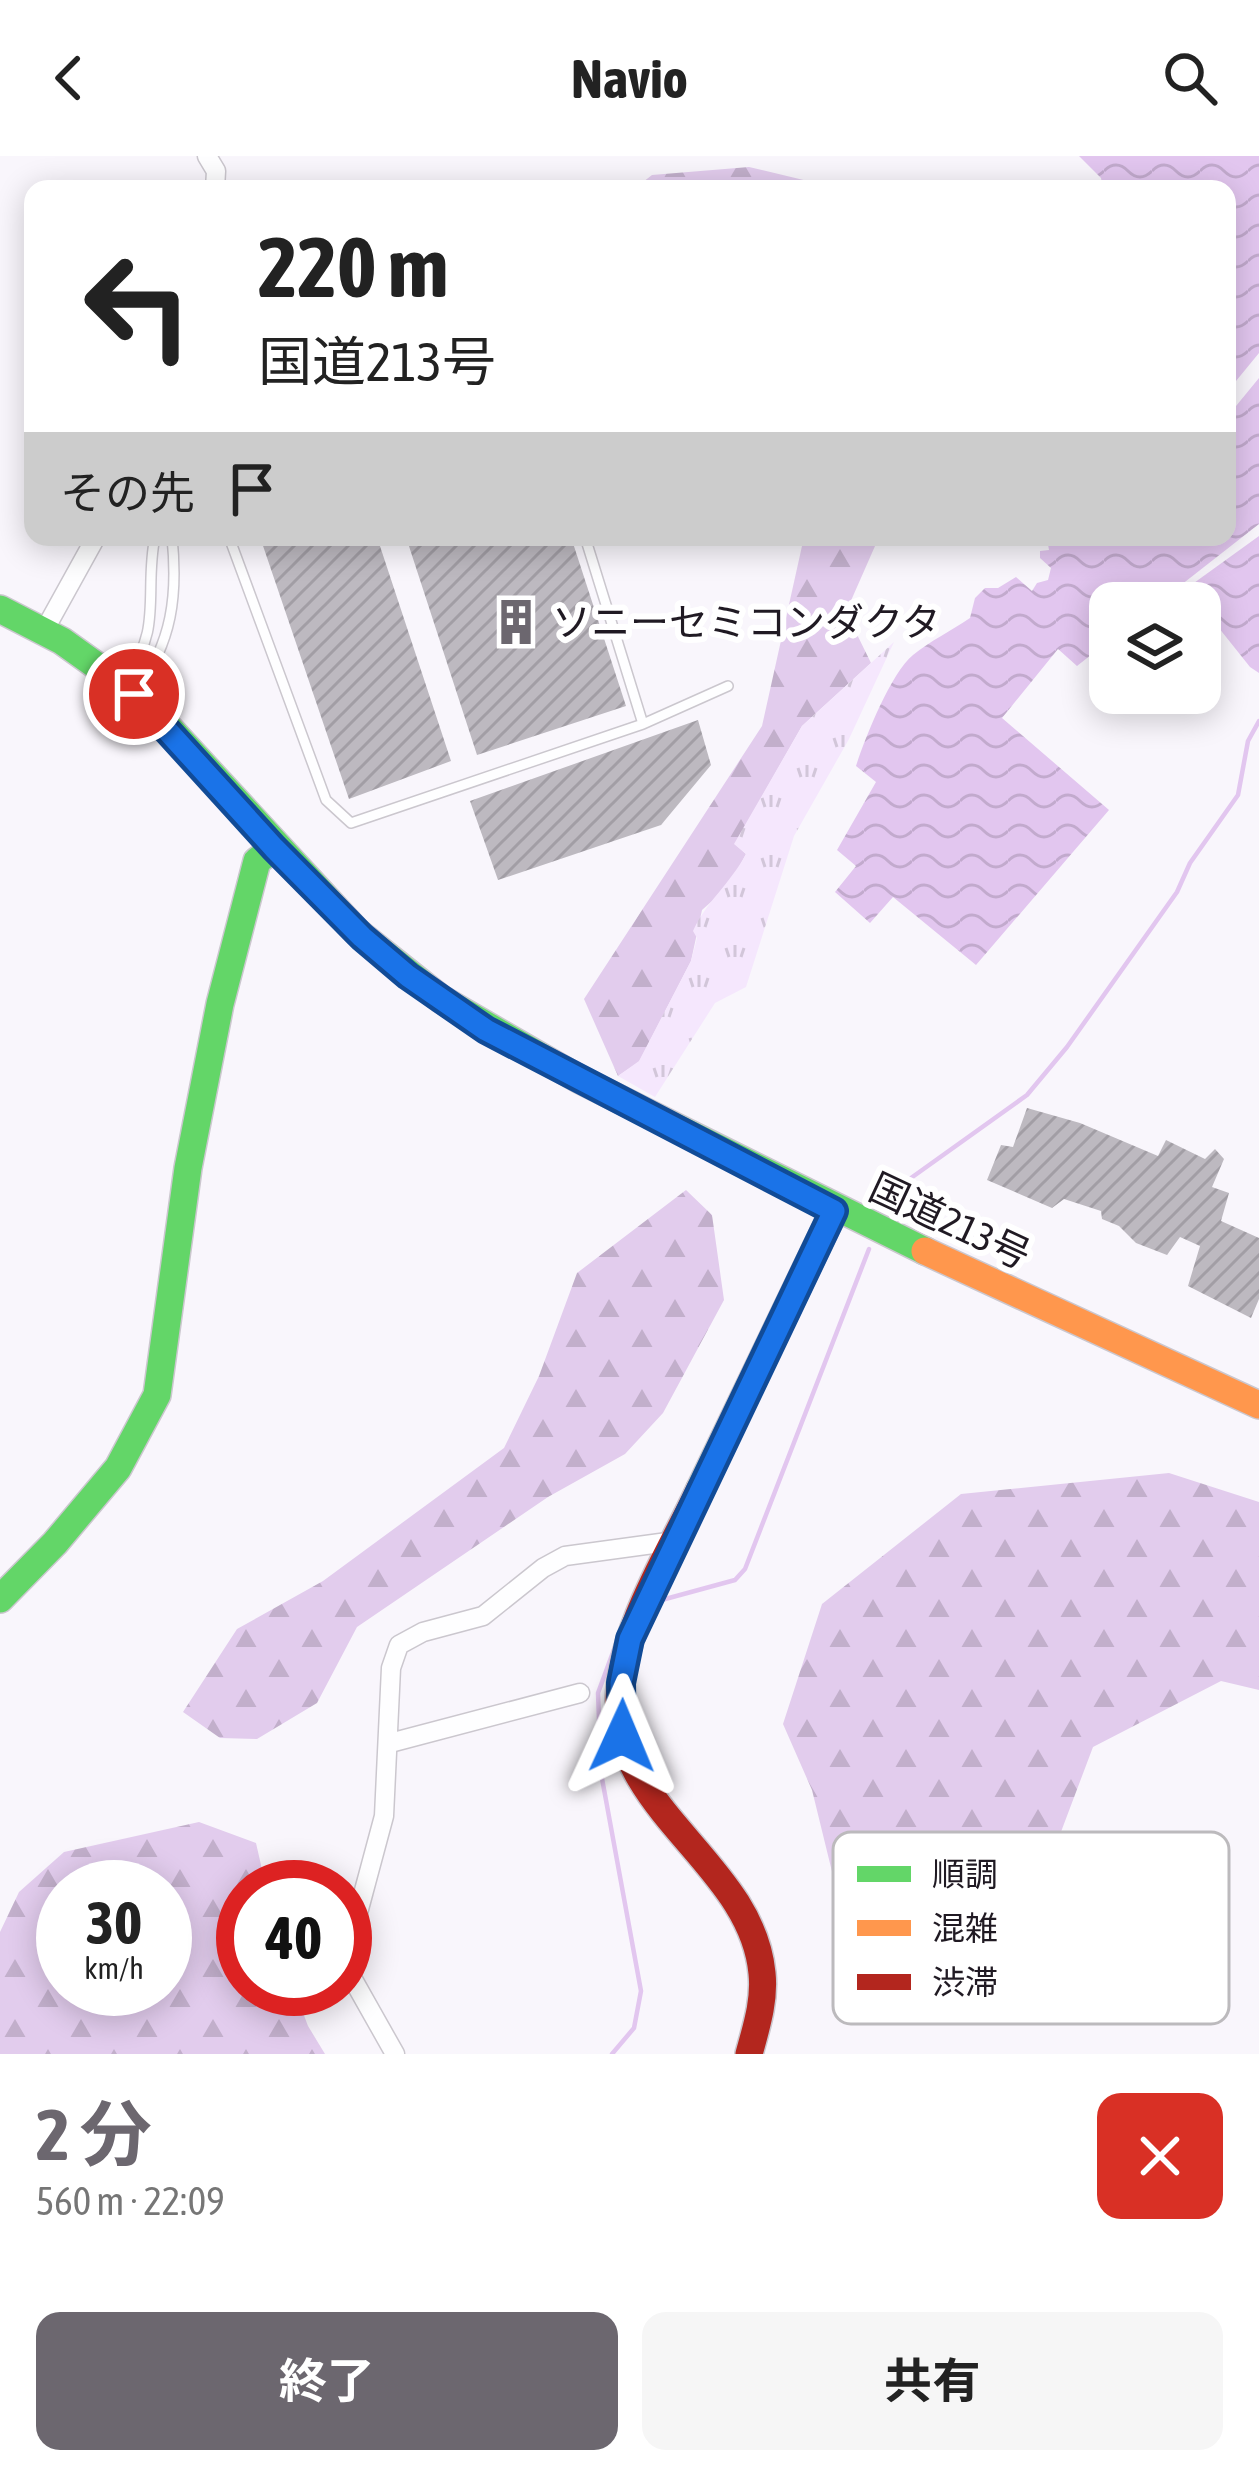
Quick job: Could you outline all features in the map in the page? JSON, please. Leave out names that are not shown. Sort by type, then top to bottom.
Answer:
[{"type":"main road","name":"国道213号","points":[[0,609],[44,631],[126,688],[362,937],[408,976],[486,1030],[834,1211],[1259,1406]]},
{"type":"main road","points":[[0,1599],[118,1468],[157,1395],[188,1168],[220,1004],[257,861],[274,848]]},
{"type":"main road","points":[[749,2054],[760,2023],[764,1983],[759,1943],[739,1902],[639,1776],[622,1736],[621,1683],[630,1639],[834,1211]]},
{"type":"street","points":[[44,631],[91,546]]},
{"type":"street","points":[[395,2054],[351,1976],[350,1939],[383,1816],[394,1655],[409,1637],[483,1616],[565,1556],[675,1541]]},
{"type":"street","points":[[390,1743],[580,1693]]},
{"type":"lane","points":[[126,688],[148,634],[154,546]]},
{"type":"lane","points":[[126,688],[157,662],[170,625],[175,604],[172,546]]},
{"type":"lane","points":[[233,546],[326,800],[352,823],[643,724],[728,686]]},
{"type":"lane","points":[[588,546],[643,724]]},
{"type":"green space","points":[[749,167],[803,180],[646,180],[652,175]]},
{"type":"green space","points":[[802,546],[875,546],[846,612],[871,663],[802,726],[735,844],[746,854],[729,886],[702,910],[691,961],[639,1062],[618,1076],[584,999],[762,726]]},
{"type":"green space","points":[[894,642],[849,739],[794,836],[746,987],[715,1003],[655,1097],[618,1076],[639,1061],[691,961],[698,921],[746,854],[734,844],[802,726]]},
{"type":"green space","points":[[686,1190],[712,1215],[724,1300],[663,1413],[625,1454],[548,1497],[357,1627],[317,1703],[257,1739],[220,1738],[183,1712],[237,1629],[323,1581],[504,1448],[539,1376],[577,1273]]},
{"type":"green space","points":[[1169,1473],[1259,1502],[1259,1690],[1221,1681],[1093,1747],[1061,1832],[833,1832],[833,1876],[812,1790],[783,1724],[822,1604],[961,1494]]},
{"type":"green space","points":[[199,1822],[256,1843],[260,1860],[216,1860],[216,2016],[304,2016],[325,2054],[0,2054],[0,1932],[19,1892],[36,1877],[36,2016],[192,2016],[192,1860],[55,1860],[64,1852]]},
{"type":"water","points":[[1079,156],[1259,156],[1259,353],[1236,381],[1236,180],[1101,178]]},
{"type":"water","points":[[1259,378],[1259,524],[1236,542],[1236,406]]},
{"type":"water","points":[[1259,536],[1259,673],[1221,631],[1221,582],[1195,582]]},
{"type":"water","points":[[1048,546],[1231,546],[1185,582],[1089,582],[1089,657],[1077,666],[1058,649],[1002,718],[1109,810],[976,965],[893,897],[870,923],[835,892],[856,866],[837,850],[876,782],[856,766],[896,676],[920,650],[970,618],[975,598],[985,588],[998,588],[1016,577],[1032,591],[1037,583],[1048,580],[1051,568],[1040,558],[1040,551],[1049,550]]},
{"type":"building","points":[[263,546],[380,546],[451,761],[349,799]]},
{"type":"building","name":"ソニーセミコンダクタ","points":[[409,546],[574,546],[626,706],[477,755]]},
{"type":"building","points":[[698,720],[711,765],[661,825],[498,880],[470,801]]},
{"type":"building","points":[[1027,1108],[1080,1123],[1158,1156],[1166,1140],[1205,1159],[1215,1149],[1224,1159],[1212,1187],[1229,1193],[1221,1221],[1259,1238],[1259,1299],[1251,1318],[1188,1286],[1200,1246],[1180,1237],[1167,1255],[1136,1243],[1119,1226],[1102,1219],[1101,1211],[1064,1199],[1052,1208],[987,1180],[1001,1145],[1013,1147]]},
{"type":"waterway","points":[[886,1211],[897,1188],[1027,1095],[1067,1047],[1177,892],[1190,863],[1238,795],[1248,741],[1259,721]]},
{"type":"waterway","points":[[658,1601],[735,1580],[745,1569],[869,1249]]},
{"type":"waterway","points":[[612,2054],[634,2028],[641,1991],[601,1773],[598,1693],[620,1633]]},
{"type":"traffic: fast","points":[[0,609],[62,641],[118,681],[168,727],[357,932],[441,999],[579,1079],[925,1251]]},
{"type":"traffic: fast","points":[[0,1599],[118,1468],[157,1395],[188,1168],[220,1004],[257,861],[274,848]]},
{"type":"traffic: fast","points":[[700,1489],[834,1211]]},
{"type":"traffic: slow","points":[[925,1251],[1259,1405]]},
{"type":"traffic: jam","points":[[700,1489],[637,1619],[619,1702],[624,1741],[639,1776],[735,1901],[753,1935],[763,1983],[749,2054]]},
{"type":"place","name":"ソニーセミコンダクタ","points":[[516,622]]},
{"type":"route","points":[[134,694],[199,760],[274,848],[408,976],[486,1030],[834,1211],[630,1639],[621,1683],[622,1736]]}]
